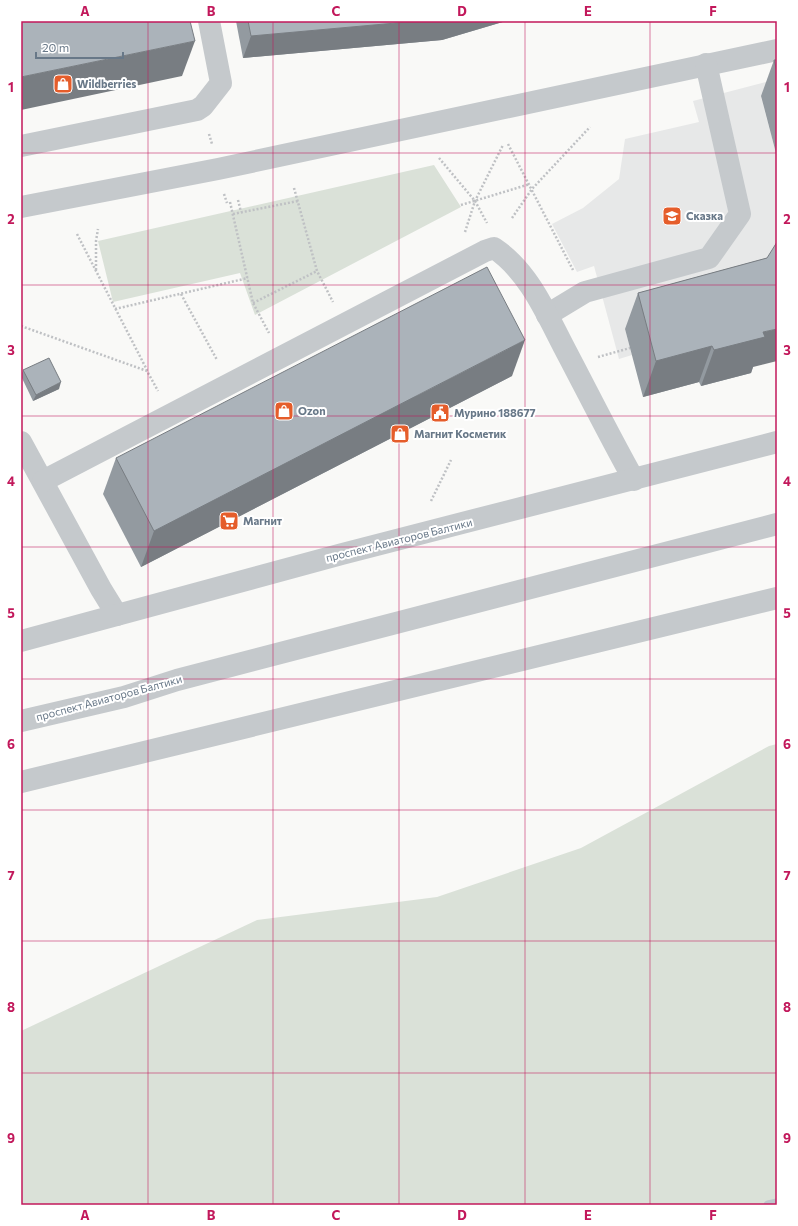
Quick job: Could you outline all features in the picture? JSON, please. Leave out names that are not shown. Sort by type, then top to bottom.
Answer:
[{"type":"street","points":[[21,146],[197,110],[203,106],[221,83],[209,21]]},
{"type":"street","points":[[21,207],[218,169],[777,50]]},
{"type":"street","points":[[548,315],[585,292],[709,258],[740,214],[706,64]]},
{"type":"street","points":[[43,481],[470,258],[494,248],[507,257],[522,273],[548,315],[634,480]]},
{"type":"street","points":[[21,442],[97,583],[117,615]]},
{"type":"street","name":"проспект Авиаторов Балтики","points":[[21,641],[342,554],[777,442]]},
{"type":"street","name":"проспект Авиаторов Балтики","points":[[21,721],[124,697],[185,678],[777,524]]},
{"type":"street","points":[[21,782],[777,598]]},
{"type":"path","points":[[512,218],[532,189],[590,127]]},
{"type":"path","points":[[508,144],[576,275]]},
{"type":"path","points":[[463,238],[475,201],[503,145]]},
{"type":"path","points":[[440,158],[475,201],[490,229]]},
{"type":"path","points":[[460,205],[530,184]]},
{"type":"path","points":[[230,202],[253,303],[317,271],[294,188]]},
{"type":"path","points":[[238,200],[241,212]]},
{"type":"path","points":[[233,214],[298,201]]},
{"type":"path","points":[[96,271],[96,241],[98,229]]},
{"type":"path","points":[[77,234],[147,371],[171,414]]},
{"type":"path","points":[[115,309],[248,278]]},
{"type":"path","points":[[181,294],[211,352],[230,383]]},
{"type":"path","points":[[21,326],[147,371]]},
{"type":"path","points":[[596,357],[630,348]]},
{"type":"path","points":[[431,501],[451,460]]},
{"type":"shaded area","name":"Сказка","points":[[777,79],[761,97],[777,157],[777,256],[625,329],[632,355],[619,359],[594,266],[577,272],[552,224],[583,208],[619,179],[625,139],[699,122],[693,101]]},
{"type":"shaded area","points":[[434,165],[461,207],[255,315],[240,273],[113,302],[98,241]]},
{"type":"shaded area","points":[[777,744],[777,1205],[21,1205],[21,1031],[257,920],[437,897],[581,848],[769,746]]},
{"type":"building","points":[[21,21],[190,21],[195,41],[21,77]]},
{"type":"building","points":[[248,21],[418,21],[251,36]]},
{"type":"building","points":[[774,60],[777,60],[777,72]]},
{"type":"building","points":[[777,242],[777,329],[763,332],[765,337],[714,350],[712,346],[656,361],[638,293],[767,258]]},
{"type":"building","points":[[487,267],[525,340],[154,531],[116,458]]},
{"type":"building","points":[[49,358],[61,382],[36,395],[23,370]]},
{"type":"waterway","points":[[768,1205],[777,1203]]},
{"type":"place","name":"Wildberries","points":[[63,84]]},
{"type":"place","name":"Сказка","points":[[672,216]]},
{"type":"place","name":"Ozon","points":[[284,411]]},
{"type":"place","name":"Мурино 188677","points":[[440,413]]},
{"type":"place","name":"Магнит Косметик","points":[[400,434]]},
{"type":"place","name":"Магнит","points":[[229,521]]}]
